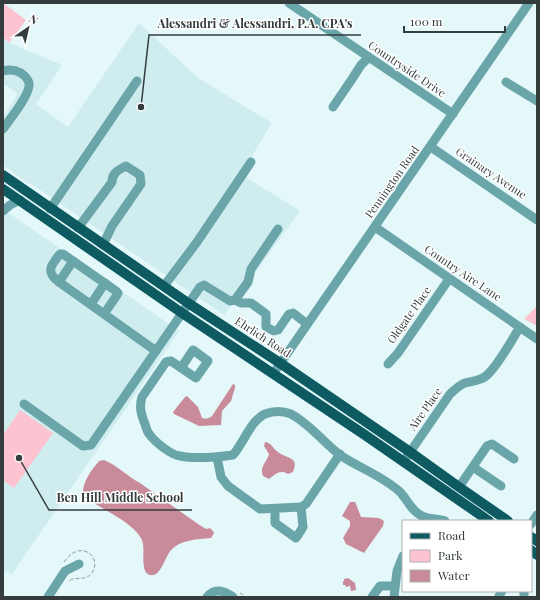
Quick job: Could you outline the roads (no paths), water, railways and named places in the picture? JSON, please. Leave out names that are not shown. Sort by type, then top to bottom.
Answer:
[{"type":"main road","name":"Ehrlich Road","points":[[3,175],[50,209],[188,303],[280,363],[410,452],[507,520]]},
{"type":"main road","points":[[3,189],[182,313],[404,461],[488,520]]},
{"type":"street","name":"Countryside Drive","points":[[289,3],[368,58],[453,114]]},
{"type":"street","name":"Pennington Road","points":[[273,374],[529,3]]},
{"type":"street","points":[[333,107],[361,65],[368,58]]},
{"type":"street","points":[[3,71],[9,69],[21,73],[29,82],[26,95],[3,129]]},
{"type":"street","points":[[50,209],[137,81]]},
{"type":"street","points":[[506,82],[537,101]]},
{"type":"street","name":"Grainary Avenue","points":[[430,147],[537,220]]},
{"type":"street","points":[[164,286],[197,242],[251,162]]},
{"type":"street","points":[[78,228],[112,182],[112,177],[116,171],[126,166],[140,175],[141,184],[112,226],[103,245]]},
{"type":"street","points":[[3,211],[10,205],[20,200]]},
{"type":"street","name":"Country Aire Lane","points":[[375,227],[537,339]]},
{"type":"street","points":[[235,300],[248,282],[250,269],[278,229]]},
{"type":"street","points":[[104,314],[118,293],[73,261],[62,254],[59,255],[51,267],[50,272],[58,282],[156,351]]},
{"type":"street","points":[[58,282],[73,261]]},
{"type":"street","name":"Oldgate Place","points":[[388,364],[398,352],[448,278]]},
{"type":"street","points":[[91,304],[105,283]]},
{"type":"street","points":[[24,404],[83,446],[91,445],[188,303],[200,287],[204,285],[230,301],[235,300],[251,303],[266,314],[266,327],[274,332],[278,330],[289,314],[293,313],[307,324]]},
{"type":"street","name":"Aire Place","points":[[404,461],[450,394],[457,387],[465,383],[476,381],[485,377],[520,327]]},
{"type":"street","points":[[181,368],[171,361],[166,362],[142,397],[140,410],[149,434],[174,454],[180,456],[217,457],[233,455],[256,421],[264,415],[282,411],[291,414],[306,424],[328,446],[398,490],[407,499],[420,519],[443,520]]},
{"type":"street","points":[[459,487],[489,444],[492,444],[514,459]]},
{"type":"street","points":[[217,457],[221,477],[228,486],[260,509],[275,509],[301,508],[311,499],[340,454]]},
{"type":"street","points":[[473,467],[501,486]]},
{"type":"street","points":[[275,509],[275,523],[296,538],[303,527],[301,508]]},
{"type":"street","points":[[394,597],[398,571],[402,559]]},
{"type":"street","points":[[48,597],[65,571],[79,564]]},
{"type":"street","points":[[372,597],[380,586],[395,586]]},
{"type":"street","points":[[207,597],[216,590],[224,591],[233,597]]},
{"type":"water","points":[[233,384],[235,385],[235,388],[231,401],[222,411],[221,425],[199,426],[174,414],[173,412],[187,396],[198,407],[202,418],[209,418],[212,416]]},
{"type":"water","points":[[265,442],[269,443],[281,454],[293,460],[295,467],[293,472],[288,474],[283,472],[278,473],[269,479],[263,476],[262,470],[269,454],[264,446]]},
{"type":"water","points":[[104,460],[118,468],[198,524],[206,529],[210,528],[214,533],[211,538],[179,544],[171,550],[161,569],[155,575],[148,574],[143,564],[143,543],[138,534],[126,523],[83,495],[84,486],[88,477],[99,461]]},
{"type":"water","points":[[350,502],[355,502],[361,517],[379,518],[384,521],[383,526],[364,553],[346,544],[343,538],[350,526],[350,521],[342,516]]},
{"type":"water","points":[[348,578],[355,583],[356,590],[351,591],[350,586],[346,587],[343,585],[344,579]]},
{"type":"place","name":"Alessandri & Alessandri, P.A. CPA's","points":[[141,107]]},
{"type":"place","name":"Ben Hill Middle School","points":[[19,458]]}]
